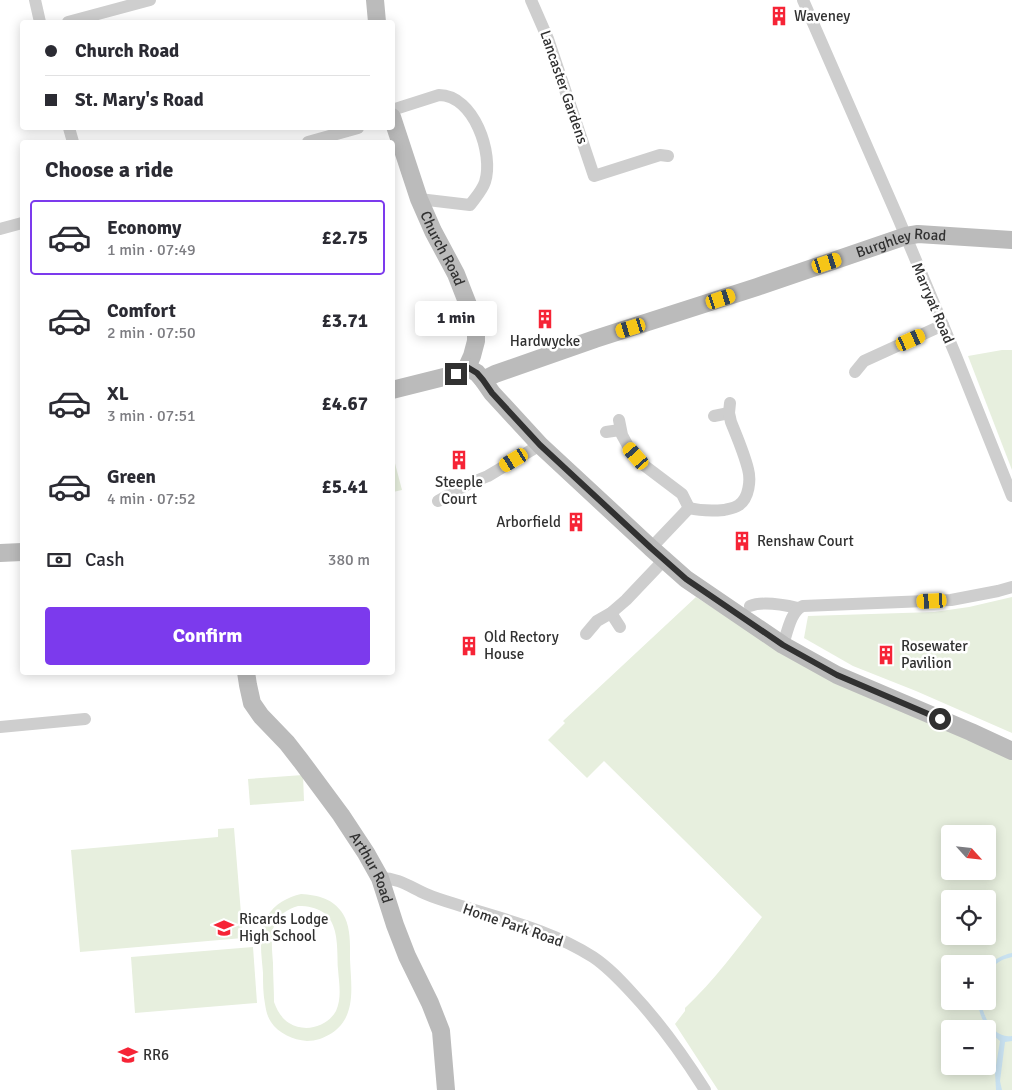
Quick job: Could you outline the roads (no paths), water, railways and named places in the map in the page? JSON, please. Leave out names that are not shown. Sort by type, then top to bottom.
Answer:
[{"type":"street","points":[[35,0],[40,20]]},
{"type":"street","points":[[75,20],[150,0]]},
{"type":"street","points":[[375,0],[377,20]]},
{"type":"street","name":"Lancaster Gardens","points":[[531,0],[548,39],[589,178],[660,155],[668,156]]},
{"type":"street","name":"Marryat Road","points":[[803,0],[906,236],[1012,496]]},
{"type":"street","points":[[395,109],[438,95],[452,98],[470,112],[483,139],[487,169],[485,183],[470,205],[419,200]]},
{"type":"street","name":"Church Road","points":[[395,123],[419,200],[456,274],[474,320],[476,341],[467,367]]},
{"type":"street","points":[[315,140],[351,130]]},
{"type":"street","points":[[0,229],[20,224]]},
{"type":"street","name":"Burghley Road","points":[[483,380],[495,374],[595,339],[906,236],[918,234],[1012,240]]},
{"type":"street","points":[[855,372],[864,361],[943,325]]},
{"type":"street","points":[[395,389],[456,374],[467,367],[477,373],[492,393],[540,445],[686,579],[783,645],[837,675],[1012,751]]},
{"type":"street","points":[[606,432],[619,425],[622,436],[628,446],[645,466],[682,494],[689,508],[697,510],[728,509],[739,505],[745,498],[749,480],[748,470],[731,422],[729,408],[714,416]]},
{"type":"street","points":[[438,501],[468,484],[488,476],[540,445]]},
{"type":"street","points":[[586,634],[597,621],[611,613],[626,600],[689,508]]},
{"type":"street","points":[[0,553],[20,552]]},
{"type":"street","points":[[750,606],[764,604],[798,608],[809,605],[951,600],[1012,587]]},
{"type":"street","points":[[783,645],[794,613],[798,608]]},
{"type":"street","points":[[611,613],[620,627]]},
{"type":"street","name":"Arthur Road","points":[[246,675],[252,702],[261,716],[287,743],[341,815],[380,878],[407,956],[430,1002],[441,1031],[446,1090]]},
{"type":"street","points":[[0,727],[85,719]]},
{"type":"street","name":"Home Park Road","points":[[380,878],[399,880],[426,894],[541,932],[593,958],[616,976],[645,1006],[686,1060],[705,1090]]},
{"type":"water","points":[[1012,953],[1012,957],[996,964],[996,959]]},
{"type":"water","points":[[980,1010],[983,1010],[987,1020],[983,1020]]},
{"type":"water","points":[[996,1031],[1006,1036],[1012,1036],[1012,1041],[1005,1042],[1000,1081],[1002,1090],[996,1090],[995,1075],[1000,1041],[996,1037]]},
{"type":"place","name":"Waveney","points":[[779,16]]},
{"type":"place","name":"Hardwycke","points":[[545,319]]},
{"type":"place","name":"Steeple Court","points":[[459,460]]},
{"type":"place","name":"Arborfield","points":[[576,522]]},
{"type":"place","name":"Renshaw Court","points":[[742,541]]},
{"type":"place","name":"Old Rectory House","points":[[469,646]]},
{"type":"place","name":"Rosewater Pavilion","points":[[886,655]]},
{"type":"place","name":"Ricards Lodge High School","points":[[224,928]]},
{"type":"place","name":"RR6","points":[[128,1055]]}]
